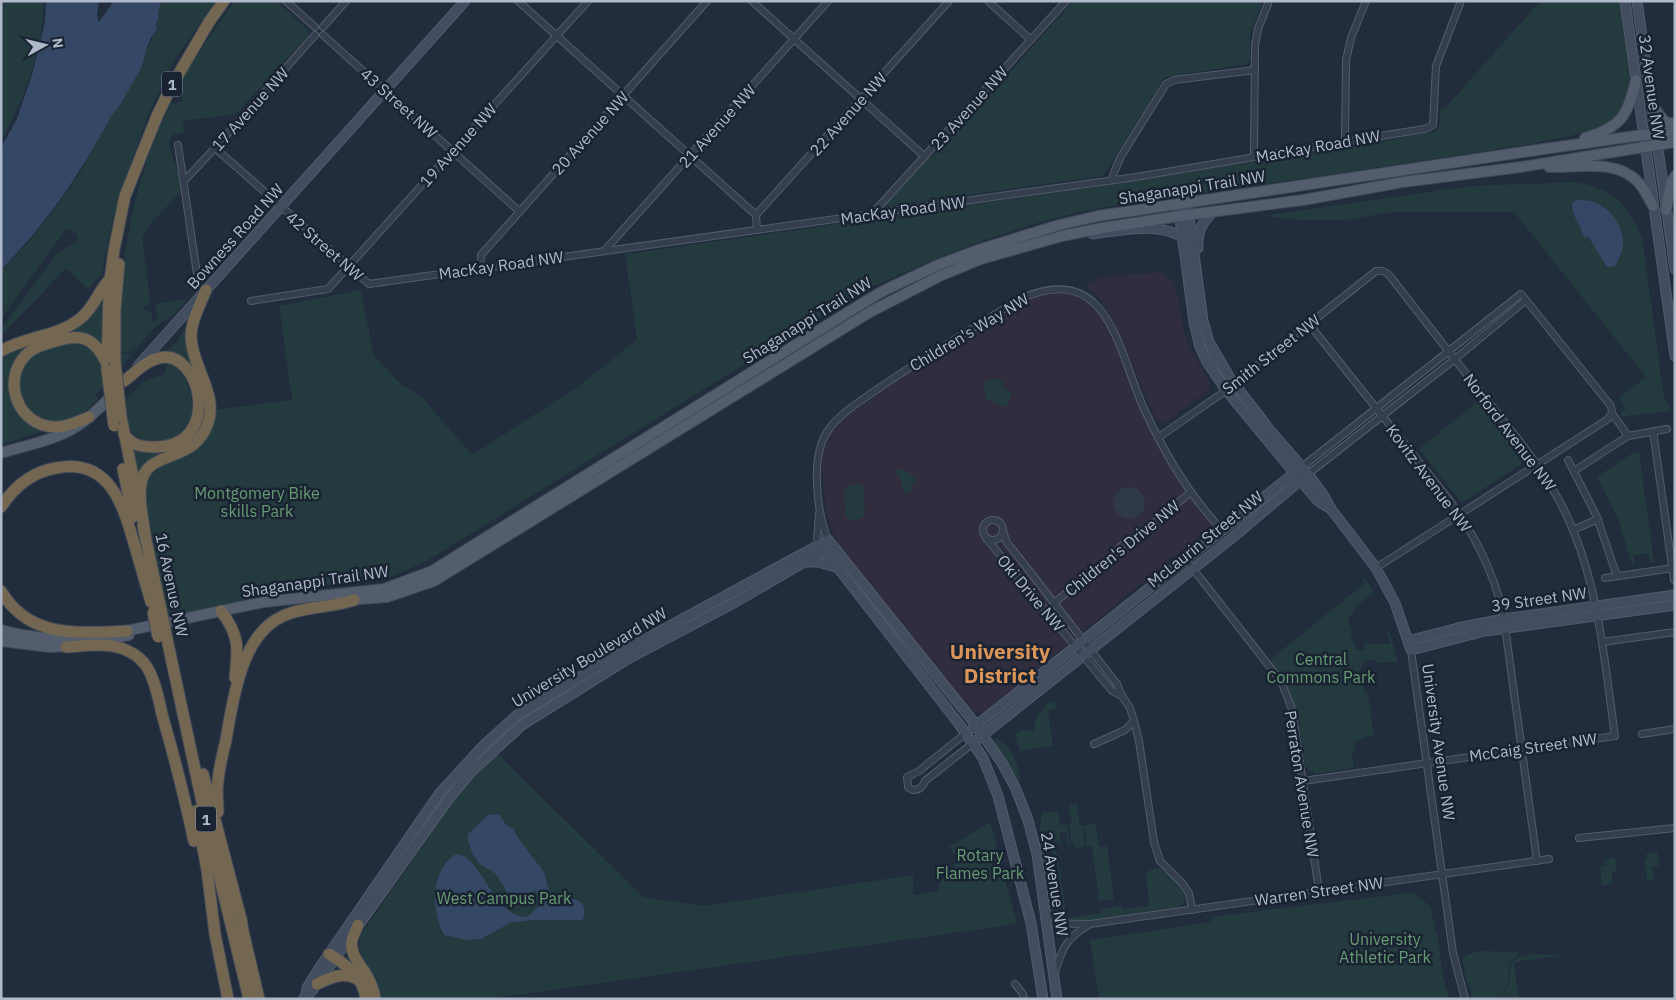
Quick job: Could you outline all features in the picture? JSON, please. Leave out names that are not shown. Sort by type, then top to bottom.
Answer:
[{"type":"highway","name":"16 Avenue NW","points":[[224,1],[209,22],[171,87],[146,143],[126,196],[110,279],[107,314],[110,365],[118,421],[198,819],[207,870],[209,895],[228,999]]},
{"type":"highway","name":"16 Avenue NW","points":[[110,365],[118,277],[125,230],[134,196],[135,174]]},
{"type":"highway","points":[[1,351],[19,343],[64,329],[77,322],[93,306],[103,286],[110,279]]},
{"type":"highway","points":[[145,534],[141,487],[145,473],[154,463],[182,453],[192,446],[203,434],[209,420],[210,400],[191,339],[193,324],[206,290]]},
{"type":"highway","points":[[89,417],[60,427],[48,426],[37,422],[24,412],[17,403],[13,386],[14,374],[19,363],[32,350],[44,344],[71,337],[84,339],[94,344],[110,365]]},
{"type":"highway","points":[[124,381],[152,360],[165,357],[175,359],[184,365],[191,376],[200,407],[198,418],[192,430],[184,439],[175,444],[142,446],[130,442],[124,434]]},
{"type":"highway","name":"16 Avenue NW","points":[[118,421],[124,434],[145,534],[155,608]]},
{"type":"highway","points":[[1,507],[12,492],[26,480],[51,469],[72,466],[100,476],[114,491],[123,507],[155,608]]},
{"type":"highway","points":[[1,591],[18,612],[42,626],[73,632],[127,631]]},
{"type":"highway","points":[[219,829],[217,782],[234,700],[248,654],[262,631],[284,615],[299,610],[339,605],[354,600]]},
{"type":"highway","points":[[222,613],[234,631],[237,644],[234,700]]},
{"type":"highway","name":"16 Avenue NW","points":[[163,640],[176,681],[208,830],[248,999]]},
{"type":"highway","points":[[66,647],[103,646],[123,649],[136,655],[146,667],[156,691],[177,766],[209,895]]},
{"type":"highway","points":[[176,681],[219,829],[241,919],[267,999]]},
{"type":"highway","points":[[241,919],[259,999]]},
{"type":"highway","points":[[358,925],[352,942],[355,957],[373,988],[375,999]]},
{"type":"highway","points":[[334,953],[359,966]]},
{"type":"highway","points":[[334,953],[358,977],[363,985],[366,999]]},
{"type":"highway","points":[[317,984],[334,976],[346,976],[354,977],[363,985]]},
{"type":"main road","points":[[1530,151],[1541,146],[1595,135],[1616,124],[1630,106],[1636,80]]},
{"type":"main road","points":[[1652,105],[1665,122],[1675,124]]},
{"type":"main road","name":"Shaganappi Trail NW","points":[[1,630],[23,636],[59,640],[109,635],[222,613],[387,597],[434,581],[864,316],[940,276],[981,259],[1062,236],[1102,228],[1303,200],[1403,182],[1521,167],[1645,146],[1675,132]]},
{"type":"main road","name":"Shaganappi Trail NW","points":[[1,641],[49,647],[66,647],[286,599],[384,589],[432,571],[885,290],[938,265],[1012,239],[1098,216],[1530,151],[1644,135],[1656,140],[1675,142]]},
{"type":"main road","points":[[1521,167],[1593,166],[1616,169],[1640,184],[1653,206]]},
{"type":"main road","points":[[1666,210],[1670,183],[1675,176]]},
{"type":"main road","name":"Bowness Road NW","points":[[1,453],[75,428],[100,409],[124,381]]},
{"type":"street","points":[[286,1],[314,27],[315,35],[320,37],[323,35],[325,32],[323,27]]},
{"type":"street","points":[[323,27],[346,1]]},
{"type":"street","name":"Bowness Road NW","points":[[124,381],[466,1]]},
{"type":"street","points":[[518,1],[756,215],[757,230]]},
{"type":"street","name":"19 Avenue NW","points":[[251,301],[328,289],[588,1]]},
{"type":"street","name":"20 Avenue NW","points":[[480,268],[481,255],[707,1]]},
{"type":"street","points":[[752,1],[924,156]]},
{"type":"street","name":"21 Avenue NW","points":[[605,250],[828,1]]},
{"type":"street","name":"22 Avenue NW","points":[[756,215],[948,1]]},
{"type":"street","points":[[988,1],[1031,40]]},
{"type":"street","name":"23 Avenue NW","points":[[872,214],[1066,1]]},
{"type":"street","points":[[1254,156],[1256,38],[1269,1]]},
{"type":"street","points":[[1345,141],[1346,60],[1351,38],[1366,1]]},
{"type":"street","name":"MacKay Road NW","points":[[369,284],[1114,180],[1425,129],[1433,124],[1436,66],[1461,1]]},
{"type":"street","name":"32 Avenue NW","points":[[1625,1],[1675,356]]},
{"type":"street","name":"32 Avenue NW","points":[[1637,1],[1675,269]]},
{"type":"street","points":[[314,27],[320,25],[323,27]]},
{"type":"street","name":"17 Avenue NW","points":[[184,181],[315,35]]},
{"type":"street","name":"43 Street NW","points":[[323,35],[519,211]]},
{"type":"street","points":[[1114,180],[1113,175],[1120,158],[1166,84],[1174,80],[1255,70]]},
{"type":"street","points":[[178,145],[197,274]]},
{"type":"street","name":"42 Street NW","points":[[215,148],[369,284]]},
{"type":"street","name":"University Avenue NW","points":[[1183,203],[1203,321],[1209,342],[1234,384],[1270,429],[1302,474],[1318,501],[1331,509],[1376,568],[1396,603],[1410,646],[1452,953],[1465,999]]},
{"type":"street","points":[[1199,295],[1202,282],[1197,238],[1204,221],[1213,212]]},
{"type":"street","name":"University Avenue NW","points":[[1184,216],[1183,237],[1194,322],[1200,347],[1226,390],[1302,474]]},
{"type":"street","points":[[1062,236],[1145,228],[1167,230],[1183,237]]},
{"type":"street","name":"Smith Street NW","points":[[1159,437],[1234,384],[1381,270]]},
{"type":"street","name":"Norford Avenue NW","points":[[1381,270],[1390,276],[1537,464],[1552,486],[1573,530],[1588,574],[1597,611],[1615,736]]},
{"type":"street","name":"Children's Way NW","points":[[826,545],[820,508],[817,464],[820,446],[827,432],[838,419],[932,352],[1020,299],[1043,290],[1053,289],[1074,291],[1094,302],[1102,310],[1115,332],[1145,412],[1191,492],[1222,530]]},
{"type":"street","name":"McLaurin Street NW","points":[[966,733],[1222,530],[1302,474],[1382,416],[1526,300],[1521,294],[1448,351],[1377,408],[1302,474],[1232,538],[974,743]]},
{"type":"street","points":[[1526,300],[1611,406],[1612,413],[1628,436]]},
{"type":"street","name":"Kovitz Avenue NW","points":[[1309,324],[1459,514],[1485,557],[1496,586],[1504,623],[1538,860]]},
{"type":"street","points":[[1376,568],[1608,419],[1612,413]]},
{"type":"street","points":[[1574,471],[1628,436],[1667,429]]},
{"type":"street","points":[[1653,431],[1674,580]]},
{"type":"street","points":[[1568,460],[1598,518],[1617,576]]},
{"type":"street","name":"Children's Drive NW","points":[[1054,603],[1110,558],[1126,542],[1139,535],[1191,492]]},
{"type":"street","name":"Children's Way NW","points":[[820,508],[817,538],[826,545]]},
{"type":"street","points":[[1573,530],[1598,518]]},
{"type":"street","points":[[989,521],[999,522],[1003,531],[998,539],[992,540],[986,538],[983,529],[989,521]]},
{"type":"street","name":"Oki Drive NW","points":[[1003,531],[1007,543],[1091,649],[1117,684],[1130,708],[1139,741],[1154,842],[1160,861],[1182,883],[1189,893],[1192,910]]},
{"type":"street","name":"Oki Drive NW","points":[[986,538],[1112,691],[1122,696]]},
{"type":"street","name":"University Boulevard NW","points":[[305,997],[307,988],[358,925],[447,800],[471,772],[522,725],[626,660],[732,604],[803,562],[826,545]]},
{"type":"street","name":"University Boulevard NW","points":[[305,997],[312,992],[334,953],[439,794],[483,746],[516,716],[620,653],[826,545]]},
{"type":"street","name":"24 Avenue NW","points":[[826,545],[840,568],[974,743],[983,758],[998,796],[1031,924],[1043,999]]},
{"type":"street","name":"24 Avenue NW","points":[[826,545],[976,725],[1012,780],[1028,820],[1037,854],[1057,999]]},
{"type":"street","name":"Perraton Avenue NW","points":[[1186,560],[1281,681],[1292,709],[1320,891]]},
{"type":"street","points":[[803,562],[818,562],[840,568]]},
{"type":"street","points":[[1605,578],[1673,568]]},
{"type":"street","name":"39 Street NW","points":[[1597,611],[1675,595]]},
{"type":"street","name":"39 Street NW","points":[[1410,646],[1458,628],[1597,611],[1674,605]]},
{"type":"street","points":[[1602,642],[1675,632]]},
{"type":"street","points":[[1094,744],[1126,730],[1134,721]]},
{"type":"street","points":[[1642,734],[1675,729]]},
{"type":"street","points":[[966,733],[919,771],[907,777],[908,787],[912,790],[922,788],[925,781],[974,743]]},
{"type":"street","name":"McCaig Street NW","points":[[1303,781],[1615,736]]},
{"type":"street","points":[[1579,838],[1675,828]]},
{"type":"street","name":"Warren Street NW","points":[[1046,912],[1058,922],[1090,924],[1549,859]]},
{"type":"street","name":"Warren Street NW","points":[[1054,977],[1060,953],[1069,939],[1077,931],[1090,924]]},
{"type":"street","points":[[1015,984],[1023,994],[1024,999]]},
{"type":"shaded area","points":[[1160,272],[1170,278],[1175,284],[1186,340],[1210,384],[1209,390],[1164,423],[1156,420],[1113,319],[1101,300],[1085,285],[1102,277]]},
{"type":"shaded area","points":[[1047,293],[1066,293],[1090,303],[1097,310],[1109,327],[1145,420],[1181,484],[1212,526],[983,713],[972,714],[837,542],[826,512],[822,468],[823,453],[832,432],[845,418],[951,343],[1031,297]]},
{"type":"shaded area","points":[[1129,487],[1140,492],[1145,503],[1140,514],[1129,519],[1118,514],[1113,503],[1118,492]]},
{"type":"green space","points":[[1,1],[44,1],[40,37],[31,73],[18,108],[1,141]]},
{"type":"green space","points":[[161,1],[216,1],[176,57],[148,115],[112,222],[102,274],[88,289],[66,268],[1,336],[1,329],[58,252],[76,243],[78,239],[76,233],[69,229],[64,232],[1,319],[1,271],[48,218],[80,173],[112,114],[123,101],[138,74],[153,34],[158,31],[156,23],[159,19]]},
{"type":"green space","points":[[234,1],[277,1],[309,31],[308,36],[236,114],[183,121],[184,132],[173,135],[169,140],[181,192],[154,220],[142,236],[150,301],[149,304],[143,307],[143,310],[151,311],[153,323],[158,317],[155,304],[186,299],[192,294],[176,313],[156,326],[122,366],[120,354],[133,353],[137,345],[131,351],[120,353],[121,289],[125,257],[137,193],[146,162],[170,102],[174,104],[182,101],[182,96],[173,95],[186,71]]},
{"type":"green space","points":[[1073,1],[1263,1],[1250,35],[1250,60],[1247,64],[1165,77],[1103,176],[883,207],[927,158],[932,157],[966,121]]},
{"type":"green space","name":"Montgomery Bike skills Park","points":[[1540,1],[1621,1],[1630,62],[1628,94],[1623,108],[1615,118],[1604,125],[1572,135],[1534,143],[1170,197],[1070,214],[980,242],[921,265],[863,291],[425,562],[391,577],[365,579],[275,594],[175,616],[179,613],[167,616],[144,495],[149,473],[163,463],[183,457],[194,450],[214,410],[292,400],[279,306],[361,290],[374,356],[401,384],[422,397],[472,455],[579,386],[637,339],[625,253],[1123,183],[1434,132],[1439,127],[1441,108],[1446,107]]},
{"type":"green space","points":[[1575,182],[1600,189],[1617,199],[1630,215],[1642,237],[1664,397],[1671,411],[1620,417],[1626,408],[1618,398],[1646,377],[1514,212],[1393,212],[1345,220],[1302,220],[1263,216],[1470,186]]},
{"type":"green space","points":[[102,299],[102,345],[61,334]]},
{"type":"green space","points":[[187,325],[199,379],[186,360],[166,351],[177,342]]},
{"type":"green space","points":[[42,340],[9,384],[12,401],[46,430],[1,445],[1,356]]},
{"type":"green space","points":[[72,341],[91,347],[102,365],[104,386],[96,394],[98,400],[78,416],[64,421],[48,421],[37,417],[27,410],[22,403],[18,376],[32,354]]},
{"type":"green space","points":[[167,362],[179,370],[187,383],[191,394],[192,415],[184,430],[176,435],[166,439],[140,439],[133,434],[129,427],[124,401],[144,381],[164,374]]},
{"type":"green space","points":[[994,378],[1002,381],[1003,387],[1012,392],[1007,405],[1004,407],[986,399],[983,383]]},
{"type":"green space","points":[[1478,401],[1525,462],[1461,502],[1419,449]]},
{"type":"green space","points":[[133,449],[156,452],[173,450],[138,475]]},
{"type":"green space","points":[[1639,452],[1654,562],[1650,563],[1648,553],[1634,556],[1635,564],[1632,565],[1617,516],[1597,477],[1633,453]]},
{"type":"green space","points":[[895,470],[905,471],[913,476],[916,481],[912,485],[912,491],[904,494],[902,483]]},
{"type":"green space","points":[[862,485],[864,488],[865,515],[860,519],[849,520],[846,516],[844,490],[848,486]]},
{"type":"green space","name":"Central Commons Park","points":[[1365,578],[1374,593],[1358,605],[1348,619],[1352,632],[1350,634],[1356,649],[1365,651],[1364,643],[1390,644],[1387,633],[1390,632],[1398,664],[1395,662],[1377,663],[1376,659],[1364,661],[1359,673],[1361,686],[1364,686],[1365,693],[1368,693],[1374,736],[1365,737],[1354,743],[1355,751],[1352,752],[1354,768],[1316,774],[1308,770],[1305,765],[1299,723],[1292,698],[1270,660],[1364,584],[1362,580]]},
{"type":"green space","points":[[1055,701],[1056,709],[1048,711],[1053,746],[1021,751],[1015,735],[1022,729],[1034,731],[1036,717],[1047,703]]},
{"type":"green space","points":[[994,738],[1005,745],[1013,755],[1020,781],[1012,774],[1004,762]]},
{"type":"green space","name":"West Campus Park","points":[[497,753],[643,897],[704,906],[913,875],[914,895],[937,891],[945,873],[960,861],[949,847],[990,822],[1017,924],[489,999],[382,999],[375,977],[359,948],[360,936],[472,774]]},
{"type":"green space","points":[[1077,804],[1080,826],[1083,826],[1085,847],[1076,848],[1071,841],[1069,824],[1072,824],[1069,805]]},
{"type":"green space","points":[[1058,811],[1060,825],[1067,825],[1069,847],[1066,833],[1060,833],[1061,844],[1049,839],[1039,830],[1043,812]]},
{"type":"green space","points":[[1096,824],[1099,847],[1107,846],[1114,899],[1099,901],[1092,846],[1087,847],[1084,825]]},
{"type":"green space","points":[[1037,834],[1043,841],[1055,873],[1059,909],[1058,918],[1049,907]]},
{"type":"green space","points":[[1048,844],[1057,851],[1067,918],[1100,913],[1102,909],[1121,906],[1123,909],[1149,906],[1146,874],[1152,869],[1160,868],[1171,877],[1182,889],[1185,901],[1181,906],[1173,909],[1076,922],[1061,919],[1062,909],[1057,864]]},
{"type":"green space","points":[[1657,852],[1659,866],[1652,867],[1654,879],[1647,880],[1644,861],[1647,860],[1646,854]]},
{"type":"green space","points":[[1615,858],[1617,872],[1612,873],[1613,884],[1602,886],[1600,866],[1605,865],[1604,860]]},
{"type":"green space","name":"University Athletic Park","points":[[1409,893],[1415,894],[1431,907],[1435,930],[1438,936],[1443,978],[1450,999],[1099,999],[1090,940],[1212,922],[1211,917]]},
{"type":"green space","points":[[1483,951],[1520,952],[1509,964],[1508,982],[1502,999],[1472,999],[1470,995],[1472,994],[1467,983],[1462,960],[1467,954]]},
{"type":"green space","points":[[1533,954],[1565,955],[1514,962],[1519,999],[1503,999],[1509,982],[1512,962],[1519,956]]},
{"type":"water","points":[[46,1],[99,1],[97,16],[99,22],[114,1],[161,1],[158,14],[159,19],[156,23],[157,30],[150,40],[141,69],[122,102],[112,115],[62,197],[34,234],[1,270],[1,147],[16,121],[32,75],[45,22]]},
{"type":"water","points":[[1576,200],[1596,203],[1607,209],[1618,224],[1623,243],[1622,252],[1615,266],[1606,266],[1588,236],[1585,238],[1581,232],[1582,230],[1572,206],[1572,203]]},
{"type":"water","points":[[499,814],[506,825],[514,829],[544,872],[552,894],[559,899],[575,899],[580,901],[585,912],[582,920],[530,920],[510,923],[481,939],[466,940],[444,935],[437,914],[435,891],[441,870],[447,861],[456,854],[465,857],[474,865],[496,898],[515,914],[527,917],[538,907],[542,897],[536,891],[521,895],[507,892],[496,874],[480,864],[473,855],[468,841],[468,834],[488,815]]},
{"type":"district","name":"University District","points":[[1000,663]]},
{"type":"park label","name":"Rotary Flames Park","points":[[980,864]]}]
